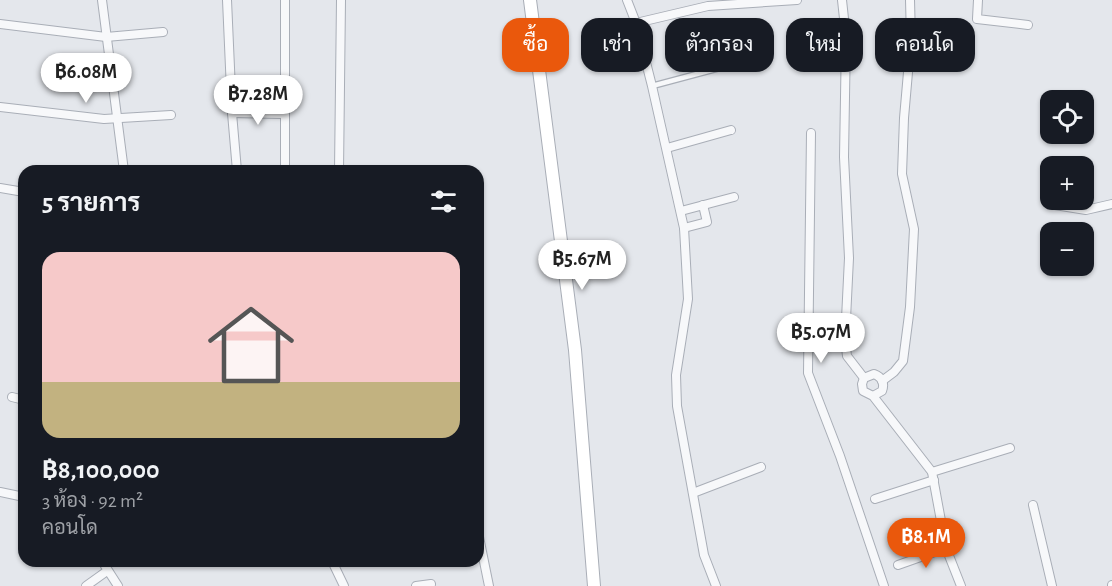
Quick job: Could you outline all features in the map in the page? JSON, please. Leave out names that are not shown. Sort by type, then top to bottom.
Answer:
[{"type":"street","points":[[102,0],[123,165]]},
{"type":"street","points":[[227,0],[236,165]]},
{"type":"street","points":[[285,0],[285,165]]},
{"type":"street","points":[[339,165],[341,0]]},
{"type":"street","points":[[530,0],[575,350],[594,586]]},
{"type":"street","points":[[627,0],[634,18]]},
{"type":"street","points":[[653,19],[708,6],[797,0]]},
{"type":"street","points":[[842,0],[846,37],[844,156],[849,258],[844,339],[847,356],[864,378]]},
{"type":"street","points":[[882,381],[903,361],[910,307],[914,229],[902,174],[911,38],[910,0]]},
{"type":"street","points":[[978,0],[977,19],[1028,26]]},
{"type":"street","points":[[0,24],[106,37],[163,32]]},
{"type":"street","points":[[648,72],[684,228],[688,299],[676,375],[677,406],[704,555],[716,586]]},
{"type":"street","points":[[0,107],[104,120],[171,115]]},
{"type":"street","points":[[232,113],[285,114]]},
{"type":"street","points":[[667,148],[732,130]]},
{"type":"street","points":[[811,133],[808,373],[840,456],[884,586]]},
{"type":"street","points":[[0,188],[18,191]]},
{"type":"street","points":[[681,211],[734,197]]},
{"type":"street","points":[[1094,208],[1112,204]]},
{"type":"street","points":[[684,228],[707,222],[703,205]]},
{"type":"street","points":[[873,396],[882,391],[882,381],[874,374],[864,378],[863,391],[873,396],[933,476],[946,548],[961,586]]},
{"type":"street","points":[[12,397],[18,398]]},
{"type":"street","points":[[875,499],[1010,448]]},
{"type":"street","points":[[693,493],[761,467]]},
{"type":"street","points":[[0,492],[18,496]]},
{"type":"street","points":[[1033,505],[1052,586]]},
{"type":"street","points":[[898,565],[946,548]]},
{"type":"street","points":[[484,561],[489,586]]},
{"type":"street","points":[[105,567],[118,586]]},
{"type":"street","points":[[335,567],[344,586]]},
{"type":"street","points":[[86,586],[107,571]]},
{"type":"street","points":[[416,586],[431,584]]},
{"type":"lane","points":[[652,86],[704,72]]}]
